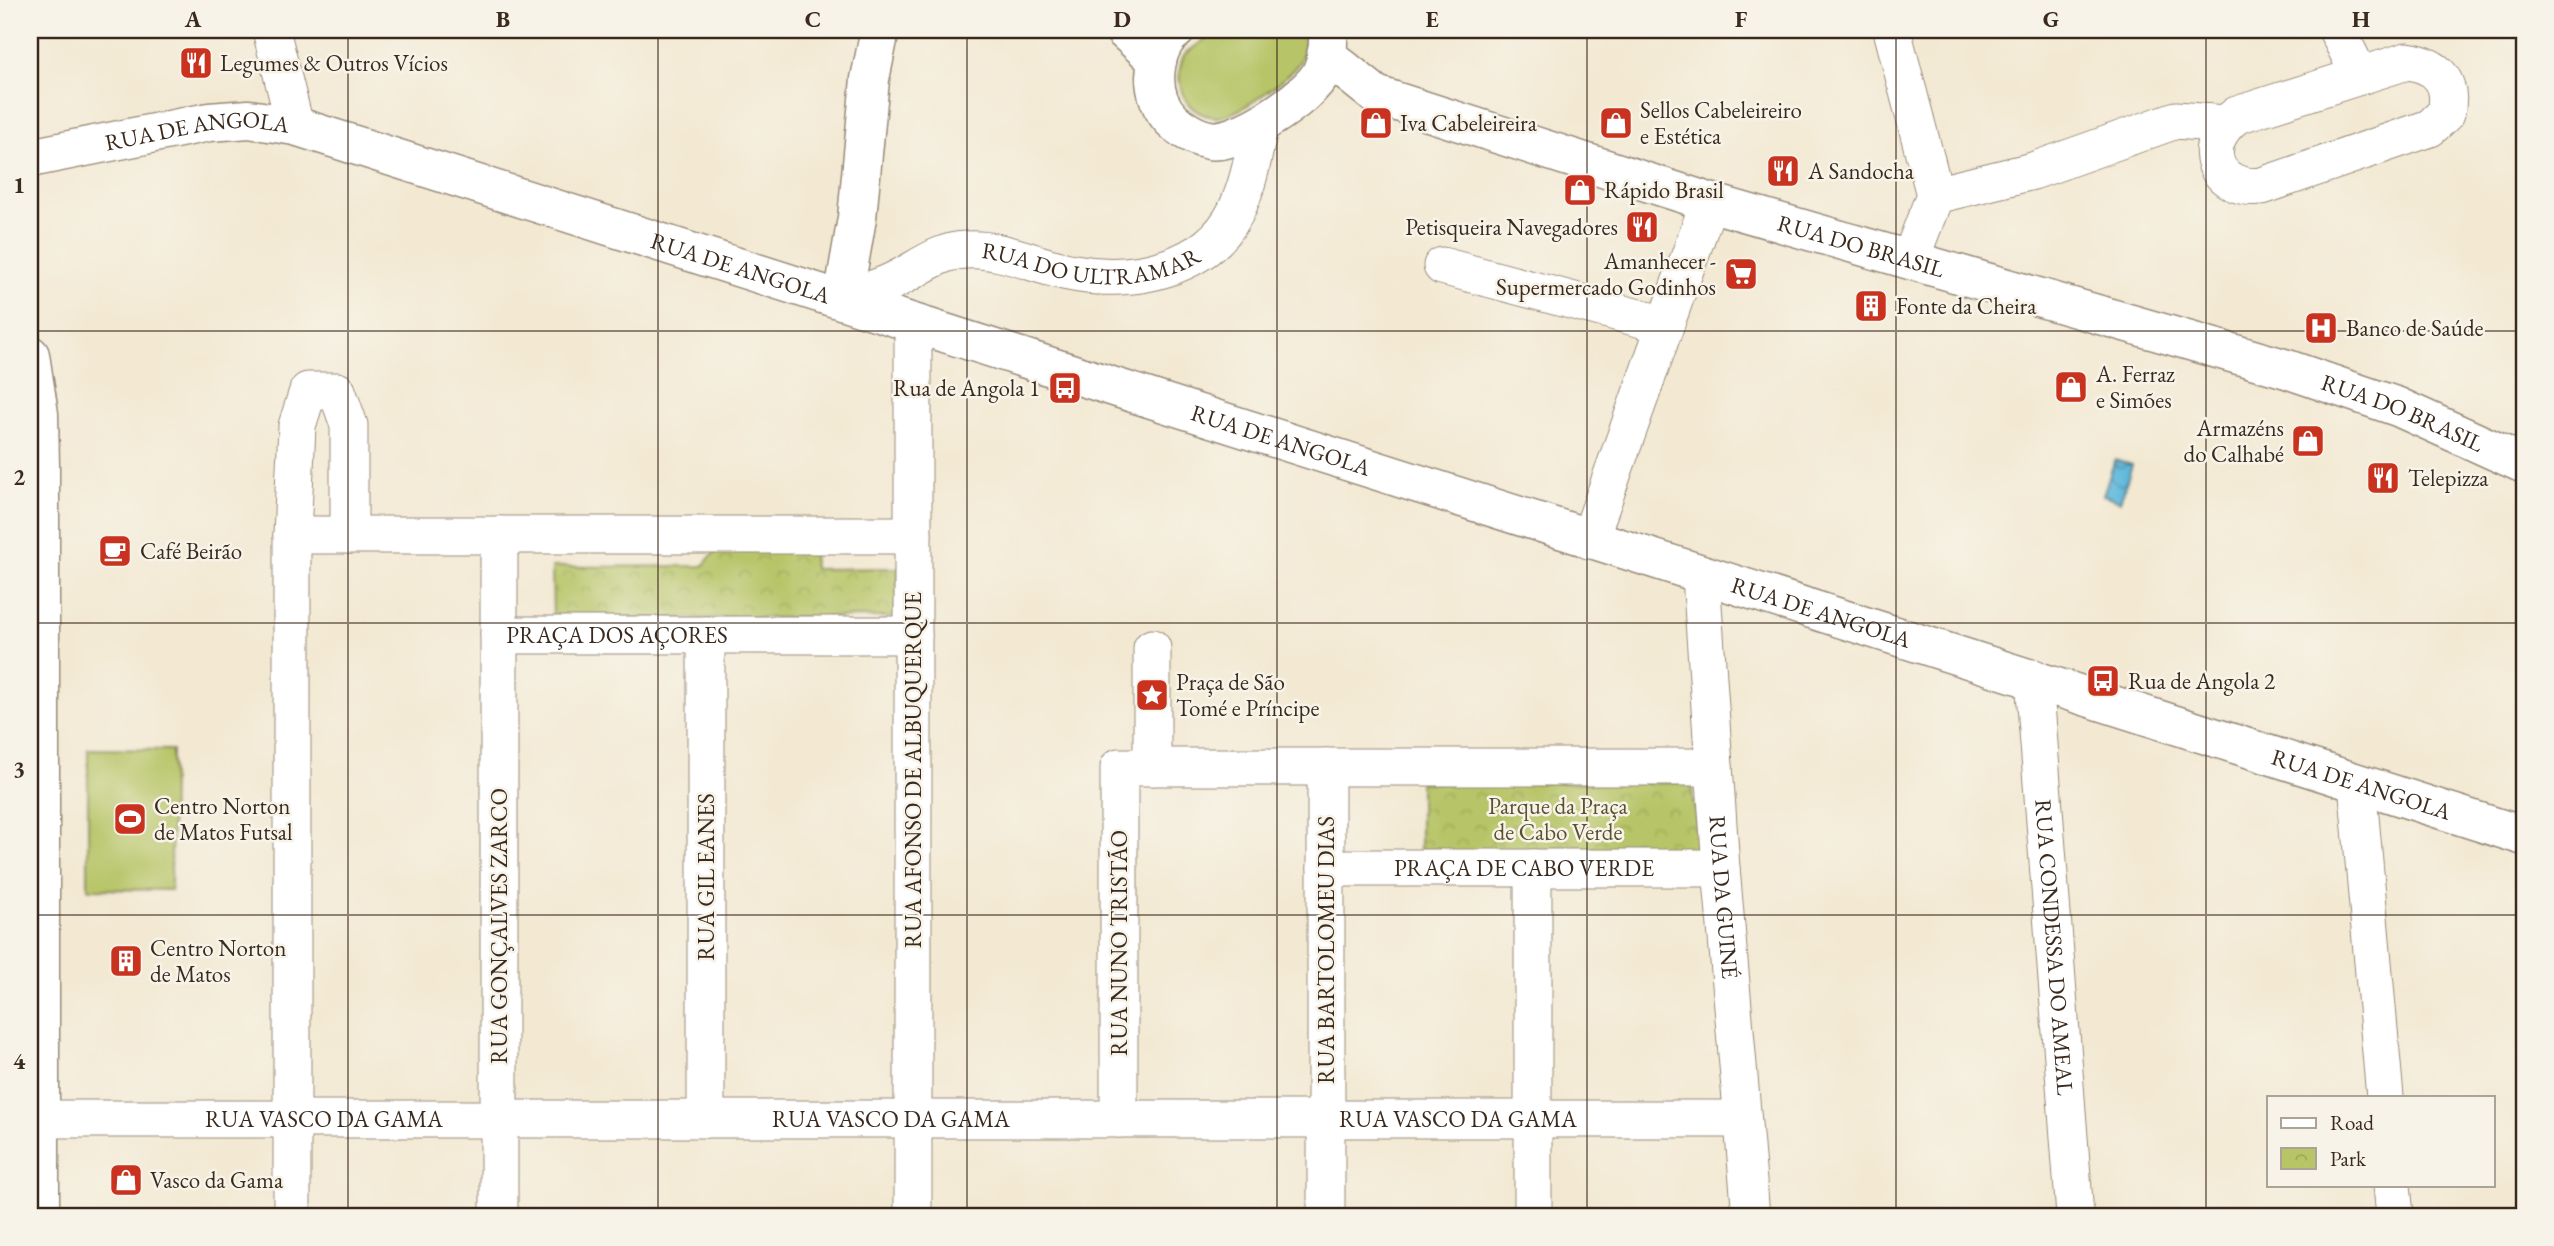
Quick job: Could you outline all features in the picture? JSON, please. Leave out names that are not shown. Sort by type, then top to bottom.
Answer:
[{"type":"street","points":[[271,30],[295,126]]},
{"type":"street","points":[[843,299],[857,218],[870,79],[880,30]]},
{"type":"street","name":"RUA DO BRASIL","points":[[1124,30],[1167,45],[1155,80],[1162,109],[1180,127],[1211,141],[1233,138],[1260,124],[1296,99],[1321,75],[1329,38]]},
{"type":"street","points":[[1892,30],[1935,195],[1910,260]]},
{"type":"street","points":[[2337,30],[2360,76]]},
{"type":"street","name":"RUA DO BRASIL","points":[[1329,38],[1376,95],[1709,202],[2287,369],[2398,407],[2524,464]]},
{"type":"street","points":[[2407,61],[2424,63],[2434,68],[2445,80],[2448,90],[2446,113],[2430,128],[2251,187],[2230,181],[2215,161],[2213,148],[2217,134],[2236,116],[2360,76],[2407,61]]},
{"type":"street","name":"RUA DE ANGOLA","points":[[30,158],[209,122],[249,118],[295,126],[2524,836]]},
{"type":"street","points":[[1935,195],[2033,171],[2176,120],[2225,124]]},
{"type":"street","name":"RUA DO ULTRAMAR","points":[[843,299],[892,282],[940,256],[965,250],[992,251],[1073,273],[1100,277],[1136,277],[1158,272],[1185,260],[1224,230],[1236,210],[1245,186],[1260,124]]},
{"type":"street","points":[[1589,540],[1709,202]]},
{"type":"street","points":[[1442,266],[1665,325]]},
{"type":"street","name":"RUA AFONSO DE ALBUQUERQUE","points":[[913,323],[913,1216]]},
{"type":"street","points":[[30,355],[39,414],[35,508],[35,1119],[40,1216]]},
{"type":"street","points":[[292,1216],[292,535],[297,426],[308,391],[337,391],[349,425],[349,535]]},
{"type":"street","points":[[292,535],[913,535]]},
{"type":"street","name":"PRAÇA DOS AÇORES","points":[[499,535],[499,635],[913,635]]},
{"type":"street","name":"RUA DA GUINÉ","points":[[1701,576],[1721,868],[1751,1216]]},
{"type":"street","name":"RUA GONÇALVES ZARCO","points":[[499,635],[499,1216]]},
{"type":"street","name":"RUA GIL EANES","points":[[706,635],[706,1119]]},
{"type":"street","points":[[1152,649],[1136,767],[1714,767]]},
{"type":"street","name":"RUA CONDESSA DO AMEAL","points":[[2034,678],[2075,1216]]},
{"type":"street","name":"RUA NUNO TRISTÃO","points":[[1119,1119],[1136,767]]},
{"type":"street","name":"RUA BARTOLOMEU DIAS","points":[[1326,767],[1326,1216]]},
{"type":"street","points":[[2357,783],[2385,1096]]},
{"type":"street","name":"PRAÇA DE CABO VERDE","points":[[1326,868],[1721,868]]},
{"type":"street","points":[[1533,868],[1533,1216]]},
{"type":"street","name":"RUA VASCO DA GAMA","points":[[35,1119],[1741,1119]]},
{"type":"street","points":[[2392,1186],[2395,1216]]},
{"type":"green space","points":[[1217,30],[1302,30],[1303,53],[1294,68],[1261,97],[1234,112],[1214,117],[1194,109],[1188,102],[1180,85],[1180,75],[1184,55]]},
{"type":"green space","points":[[813,548],[814,569],[898,568],[898,617],[553,619],[552,567],[703,566],[717,549]]},
{"type":"green space","name":"Centro Norton de Matos Futsal","points":[[88,749],[172,750],[171,890],[88,889]]},
{"type":"green space","name":"Parque da Praça de Cabo Verde","points":[[1420,782],[1691,783],[1701,857],[1420,856]]},
{"type":"water","points":[[2115,460],[2132,465],[2120,501],[2103,495]]},
{"type":"place","name":"Legumes & Outros Vícios","points":[[196,63]]},
{"type":"place","name":"Iva Cabeleireira","points":[[1376,123]]},
{"type":"place","name":"Sellos Cabeleireiro e Estética","points":[[1616,123]]},
{"type":"place","name":"A Sandocha","points":[[1783,171]]},
{"type":"place","name":"Rápido Brasil","points":[[1580,190]]},
{"type":"place","name":"Petisqueira Navegadores","points":[[1642,227]]},
{"type":"place","name":"Amanhecer - Supermercado Godinhos","points":[[1741,274]]},
{"type":"place","name":"Fonte da Cheira","points":[[1871,306]]},
{"type":"place","name":"Banco de Saúde","points":[[2321,328]]},
{"type":"place","name":"A. Ferraz e Simões","points":[[2071,387]]},
{"type":"place","name":"Rua de Angola 1","points":[[1065,388]]},
{"type":"place","name":"Armazéns do Calhabé","points":[[2308,441]]},
{"type":"place","name":"Telepizza","points":[[2383,478]]},
{"type":"place","name":"Café Beirão","points":[[115,551]]},
{"type":"place","name":"Rua de Angola 2","points":[[2103,681]]},
{"type":"place","name":"Praça de São Tomé e Príncipe","points":[[1152,695]]},
{"type":"place","name":"Centro Norton de Matos Futsal","points":[[130,819]]},
{"type":"place","name":"Centro Norton de Matos","points":[[126,961]]},
{"type":"place","name":"Vasco da Gama","points":[[126,1180]]}]
